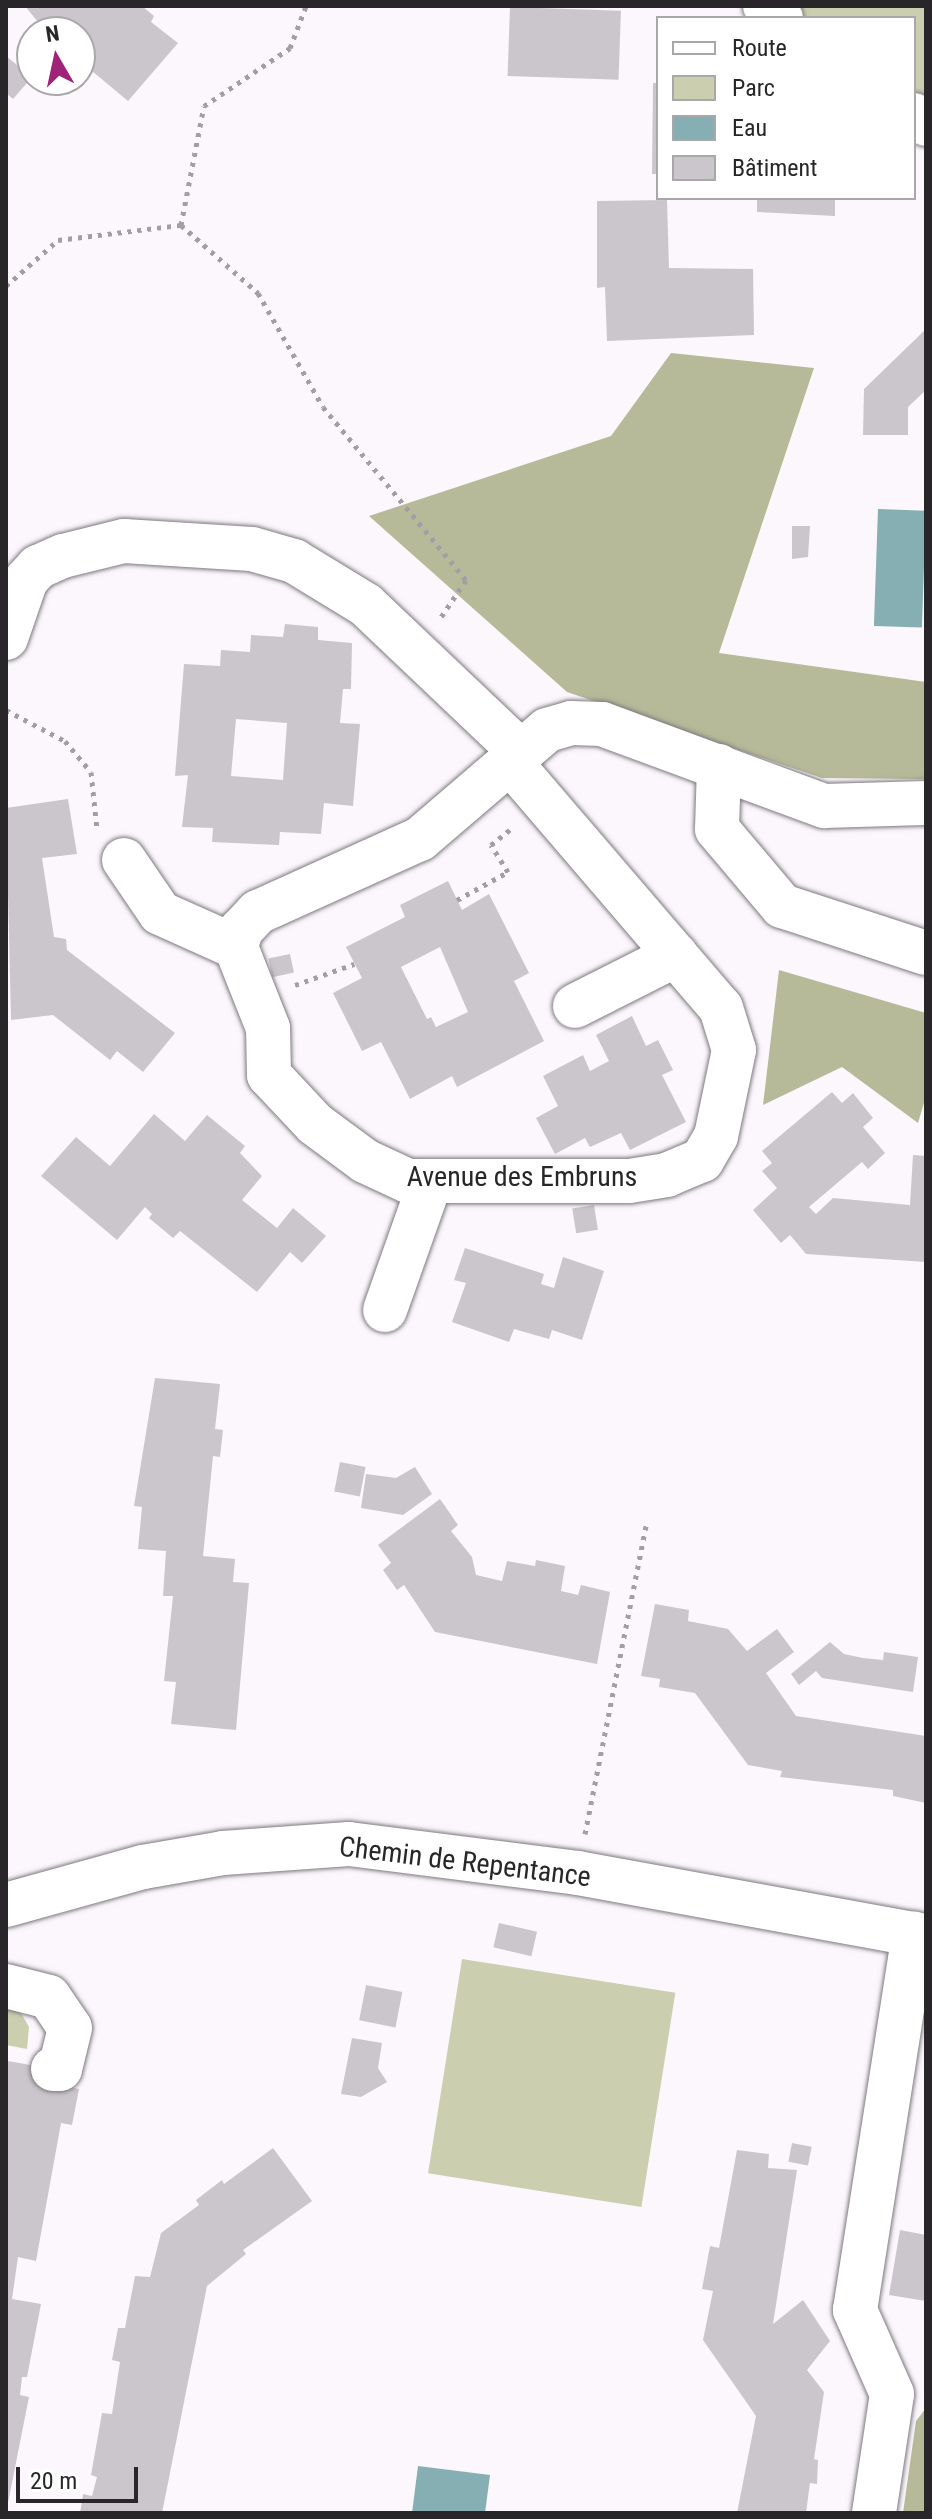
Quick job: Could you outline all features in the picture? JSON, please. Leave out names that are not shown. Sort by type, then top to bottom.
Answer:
[{"type":"street","name":"Avenue des Embruns","points":[[6,638],[26,580],[38,567],[63,556],[124,541],[252,549],[294,561],[366,605],[515,757],[544,801],[721,1008],[734,1039],[716,1136],[702,1160],[667,1175],[629,1181],[430,1183],[393,1177],[291,1103],[269,1075],[268,1028],[236,947]]},
{"type":"street","points":[[124,860],[160,913],[236,947],[241,930],[258,912],[420,839],[515,757],[559,726],[602,724],[824,806],[926,803]]},
{"type":"street","points":[[719,766],[717,829],[782,906],[926,953]]},
{"type":"street","points":[[575,1006],[676,955]]},
{"type":"street","points":[[385,1310],[430,1183]]},
{"type":"street","name":"Chemin de Repentance","points":[[6,1905],[143,1867],[223,1853],[349,1844],[578,1873],[920,1935]]},
{"type":"street","points":[[874,2513],[892,2394],[855,2310],[920,1935]]},
{"type":"street","points":[[6,1986],[49,1997],[70,2028],[60,2069],[53,2069]]},
{"type":"path","points":[[181,225],[204,106],[290,48],[306,6]]},
{"type":"path","points":[[6,286],[58,240],[181,225],[258,293],[323,407],[466,580],[434,627]]},
{"type":"path","points":[[6,710],[65,741],[91,772],[97,834],[124,860]]},
{"type":"path","points":[[457,900],[508,872],[491,845],[544,801]]},
{"type":"path","points":[[257,1000],[354,964]]},
{"type":"path","points":[[578,1873],[646,1525]]},
{"type":"green space","points":[[782,6],[926,6],[926,111],[916,104],[916,16],[795,16]]},
{"type":"green space","points":[[671,353],[814,368],[719,653],[926,682],[926,779],[822,778],[567,692],[369,516],[611,436]]},
{"type":"green space","points":[[779,970],[926,1013],[926,1096],[918,1123],[842,1067],[763,1105]]},
{"type":"green space","points":[[462,1959],[675,1993],[641,2207],[428,2173]]},
{"type":"green space","points":[[6,2006],[19,2009],[29,2027],[27,2049],[6,2045]]},
{"type":"green space","points":[[926,2408],[926,2513],[903,2513],[916,2421]]},
{"type":"water","points":[[878,509],[926,511],[922,628],[874,626]]},
{"type":"water","points":[[418,2466],[490,2475],[485,2513],[412,2513]]},
{"type":"building","points":[[25,6],[142,6],[154,16],[151,22],[178,43],[128,101],[96,74],[96,16],[33,16]]},
{"type":"building","points":[[510,7],[621,11],[619,80],[508,76]]},
{"type":"building","points":[[6,56],[16,64],[16,96],[13,99],[6,93]]},
{"type":"building","points":[[653,83],[656,83],[656,174],[652,174]]},
{"type":"building","points":[[667,200],[669,268],[753,269],[754,335],[607,341],[605,287],[597,288],[597,201]]},
{"type":"building","points":[[757,200],[835,200],[835,216],[757,212]]},
{"type":"building","points":[[926,329],[926,390],[908,407],[908,435],[863,435],[864,389]]},
{"type":"building","points":[[792,526],[810,526],[808,557],[792,559]]},
{"type":"building","points":[[285,624],[318,627],[318,640],[352,643],[351,689],[343,689],[340,723],[360,724],[353,806],[324,803],[321,834],[280,832],[279,845],[212,842],[213,828],[182,827],[188,775],[175,776],[184,664],[220,666],[221,650],[250,652],[251,635],[283,637]],"holes":[[[236,719],[287,723],[283,780],[231,776]]]},
{"type":"building","points":[[68,799],[77,854],[42,858],[54,937],[66,939],[67,950],[175,1033],[143,1072],[117,1051],[110,1060],[53,1015],[11,1020],[6,808]]},
{"type":"building","points":[[448,881],[462,910],[489,894],[529,973],[514,981],[544,1041],[457,1087],[452,1076],[410,1099],[381,1042],[362,1051],[333,993],[362,978],[346,947],[405,917],[400,905]],"holes":[[[440,947],[468,1012],[436,1027],[431,1017],[427,1019],[401,967]]]},
{"type":"building","points":[[290,954],[294,973],[272,977],[268,959]]},
{"type":"building","points":[[632,1016],[646,1046],[658,1040],[673,1070],[662,1075],[686,1122],[630,1150],[621,1133],[590,1147],[585,1138],[555,1154],[536,1118],[558,1106],[543,1076],[583,1055],[590,1071],[609,1061],[596,1035]]},
{"type":"building","points":[[832,1092],[842,1103],[853,1093],[873,1118],[863,1127],[885,1153],[868,1169],[862,1162],[809,1207],[816,1214],[833,1198],[910,1205],[913,1155],[926,1156],[926,1262],[806,1254],[790,1235],[781,1243],[753,1210],[777,1188],[762,1171],[772,1163],[762,1151]]},
{"type":"building","points":[[154,1114],[185,1141],[207,1115],[245,1146],[240,1153],[262,1176],[242,1200],[277,1228],[293,1208],[326,1236],[302,1263],[290,1252],[257,1292],[180,1231],[173,1238],[149,1218],[152,1214],[145,1207],[117,1240],[41,1176],[76,1137],[110,1166]]},
{"type":"building","points":[[594,1205],[598,1230],[576,1233],[572,1208]]},
{"type":"building","points":[[465,1248],[544,1274],[541,1284],[554,1288],[563,1257],[604,1271],[582,1340],[552,1330],[549,1339],[514,1329],[509,1342],[452,1322],[466,1283],[454,1280]]},
{"type":"building","points":[[155,1378],[220,1384],[215,1429],[223,1430],[220,1457],[213,1456],[203,1556],[235,1559],[233,1582],[249,1583],[236,1730],[171,1724],[176,1682],[164,1681],[173,1596],[163,1596],[166,1551],[138,1549],[142,1507],[134,1506]]},
{"type":"building","points":[[340,1462],[366,1467],[360,1496],[334,1491]]},
{"type":"building","points":[[415,1467],[432,1494],[403,1515],[361,1508],[366,1474],[396,1478]]},
{"type":"building","points":[[440,1499],[458,1525],[451,1531],[472,1557],[476,1575],[502,1581],[507,1561],[535,1566],[536,1560],[565,1566],[561,1591],[578,1595],[581,1585],[610,1592],[597,1664],[435,1632],[404,1585],[397,1590],[383,1570],[391,1563],[378,1545]]},
{"type":"building","points":[[655,1604],[689,1610],[688,1621],[728,1629],[747,1651],[777,1629],[794,1652],[766,1673],[796,1716],[926,1736],[926,1803],[893,1796],[893,1790],[780,1777],[782,1771],[748,1765],[695,1693],[659,1687],[660,1679],[641,1676]]},
{"type":"building","points":[[830,1642],[844,1654],[863,1658],[883,1660],[884,1652],[918,1657],[913,1692],[822,1678],[816,1671],[799,1685],[791,1674]]},
{"type":"building","points":[[499,1923],[537,1932],[531,1956],[493,1947]]},
{"type":"building","points":[[366,1985],[402,1992],[395,2027],[359,2020]]},
{"type":"building","points":[[352,2038],[382,2043],[378,2068],[387,2082],[361,2097],[341,2094]]},
{"type":"building","points":[[8,2061],[53,2069],[51,2083],[79,2089],[72,2125],[61,2123],[36,2261],[18,2257],[12,2299],[41,2304],[27,2377],[22,2377],[20,2395],[29,2397],[6,2513]]},
{"type":"building","points":[[792,2143],[812,2147],[808,2165],[788,2162]]},
{"type":"building","points":[[273,2148],[312,2201],[243,2250],[246,2254],[207,2286],[162,2513],[80,2513],[83,2494],[92,2496],[97,2477],[91,2475],[102,2413],[112,2414],[120,2362],[112,2360],[118,2328],[125,2328],[135,2276],[150,2277],[161,2233],[199,2205],[196,2200],[222,2180],[224,2184]]},
{"type":"building","points":[[737,2150],[769,2154],[768,2168],[797,2170],[773,2324],[803,2300],[830,2341],[807,2370],[824,2392],[814,2459],[818,2460],[817,2484],[810,2483],[806,2513],[737,2513],[756,2416],[703,2340],[713,2291],[702,2289],[710,2246],[719,2248]]},
{"type":"building","points":[[900,2230],[926,2235],[926,2301],[889,2295]]}]
